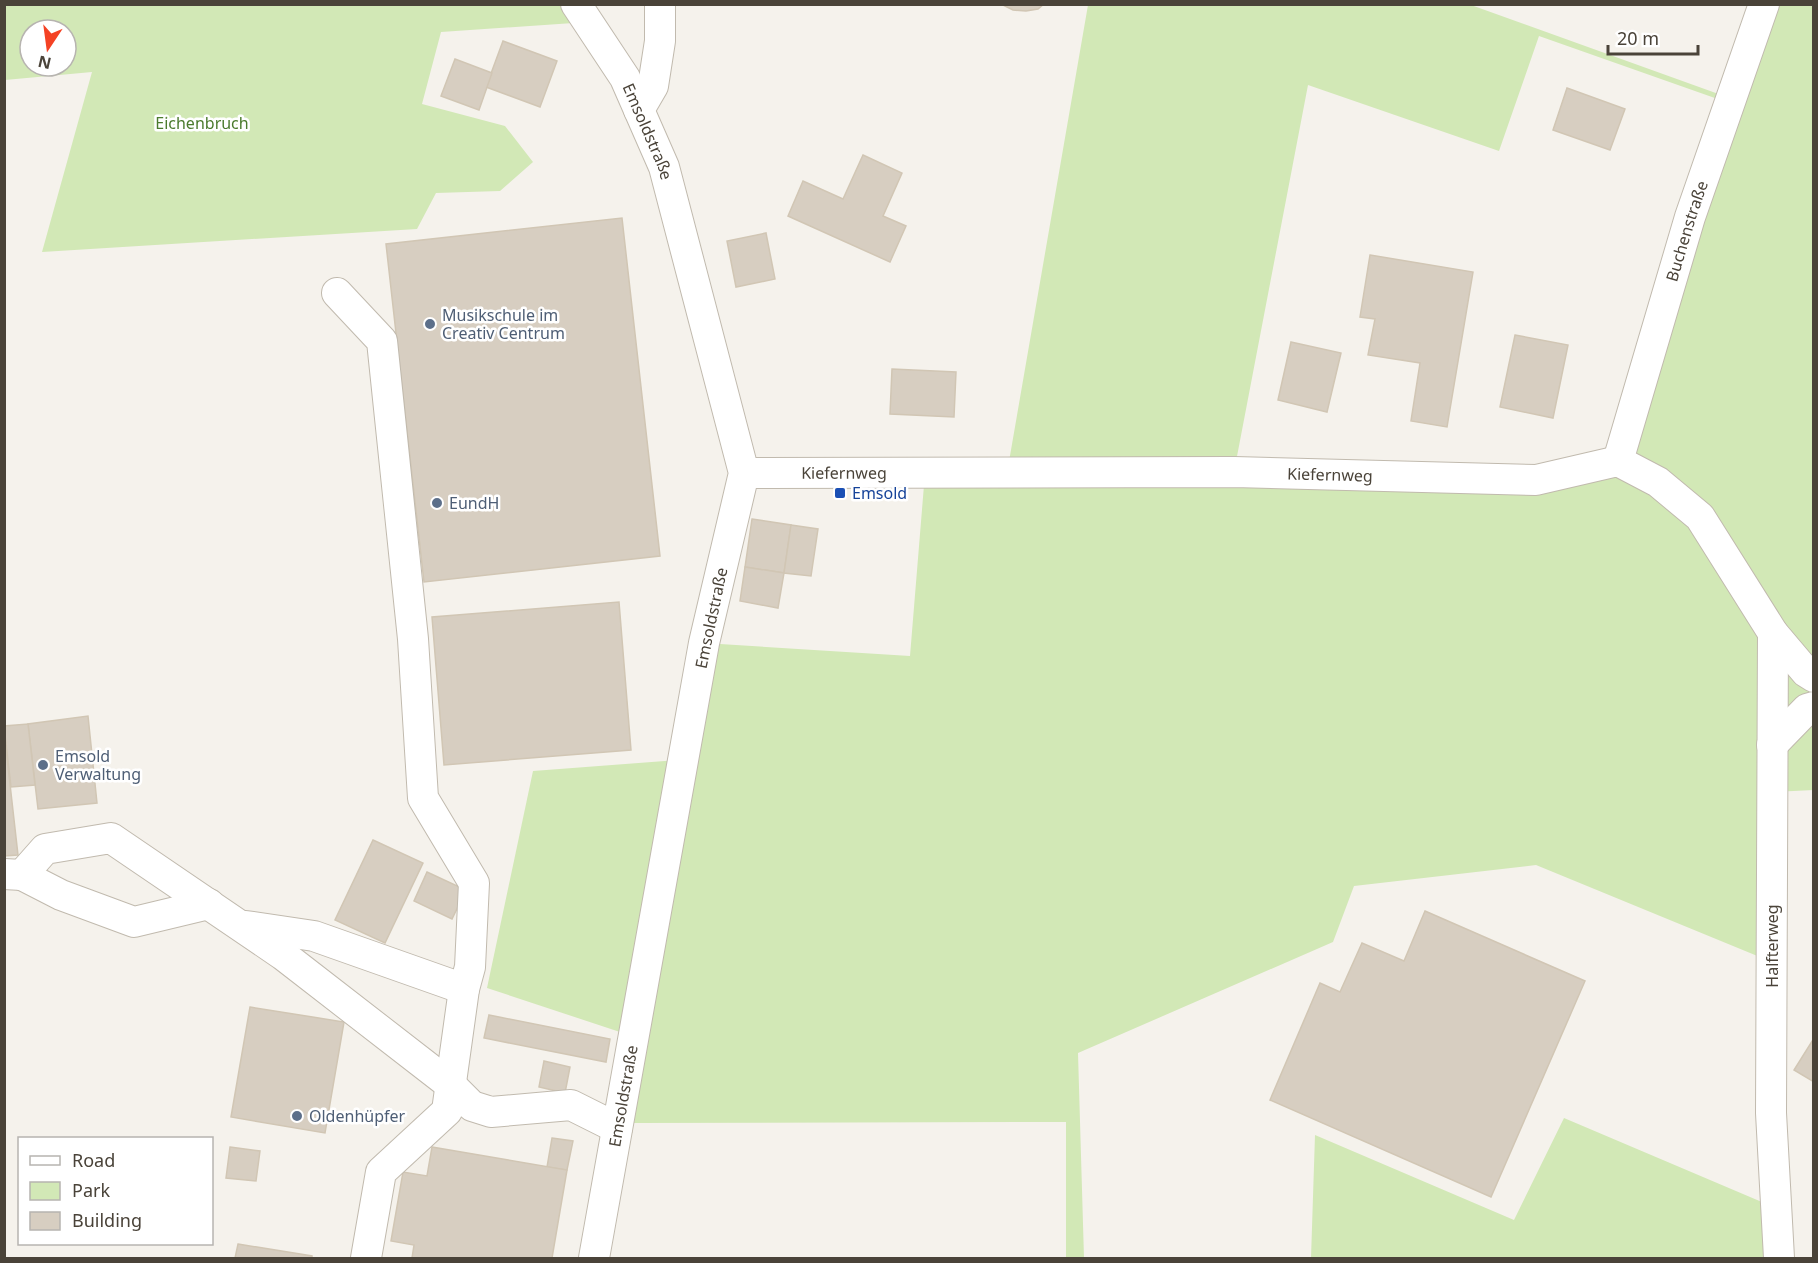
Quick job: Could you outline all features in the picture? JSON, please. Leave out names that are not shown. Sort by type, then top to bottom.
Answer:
[{"type":"street","name":"Emsoldstraße","points":[[576,4],[625,78],[664,167],[744,473],[704,643],[594,1258]]},
{"type":"street","points":[[639,110],[653,86],[660,41],[660,4]]},
{"type":"street","name":"Buchenstraße","points":[[1617,461],[1690,217],[1764,4]]},
{"type":"street","points":[[337,293],[382,341],[413,639],[423,798],[474,883],[470,967],[464,989],[447,1111],[381,1172],[366,1258]]},
{"type":"street","points":[[1617,461],[1658,482],[1700,517],[1773,633],[1806,672],[1814,677]]},
{"type":"street","name":"Kiefernweg","points":[[744,473],[1234,472],[1536,480],[1617,461]]},
{"type":"street","name":"Halfterweg","points":[[1773,633],[1771,1113],[1779,1258]]},
{"type":"street","points":[[1772,745],[1807,709],[1814,707]]},
{"type":"street","points":[[209,904],[134,922],[13,875],[45,849],[111,838],[209,904],[282,955],[452,1086],[472,1107],[491,1112],[572,1105],[617,1128]]},
{"type":"street","points":[[238,925],[314,936],[464,989]]},
{"type":"green space","name":"Eichenbruch","points":[[576,4],[588,22],[441,32],[422,104],[505,126],[533,162],[500,191],[436,193],[417,229],[42,252],[92,72],[78,73],[78,18],[18,18],[18,78],[27,78],[5,80],[5,5]]},
{"type":"green space","points":[[1088,5],[1471,5],[1738,101],[1773,5],[1813,5],[1814,790],[1773,792],[1772,962],[1536,865],[1354,886],[1333,942],[1078,1053],[1084,1258],[1066,1258],[1066,1122],[634,1123],[704,643],[910,656],[925,473],[1007,473]],"holes":[[[1539,36],[1729,103],[1618,461],[1536,480],[1234,472],[1308,85],[1499,151]]]},
{"type":"green space","points":[[678,760],[629,1035],[487,988],[533,771]]},
{"type":"green space","points":[[1564,1118],[1776,1208],[1779,1258],[1311,1258],[1315,1135],[1514,1220]]},
{"type":"building","points":[[1001,4],[1044,4],[1038,9],[1026,11],[1013,10]]},
{"type":"building","points":[[503,41],[557,61],[540,107],[486,87]]},
{"type":"building","points":[[455,59],[492,73],[479,110],[441,96]]},
{"type":"building","points":[[1567,88],[1625,109],[1610,150],[1553,130]]},
{"type":"building","points":[[863,155],[902,173],[883,216],[906,226],[890,262],[788,216],[803,181],[843,199]]},
{"type":"building","points":[[622,218],[660,556],[424,582],[386,244]]},
{"type":"building","points":[[766,233],[775,279],[736,287],[727,241]]},
{"type":"building","points":[[1370,255],[1473,272],[1447,427],[1411,421],[1420,363],[1368,355],[1375,319],[1360,317]]},
{"type":"building","points":[[1515,335],[1568,345],[1553,418],[1500,407]]},
{"type":"building","points":[[1291,342],[1341,353],[1327,412],[1278,400]]},
{"type":"building","points":[[892,369],[956,372],[954,417],[890,414]]},
{"type":"building","points":[[752,519],[791,525],[784,573],[745,567]]},
{"type":"building","points":[[791,525],[818,529],[811,576],[784,573]]},
{"type":"building","points":[[745,567],[784,573],[778,608],[740,601]]},
{"type":"building","points":[[619,602],[631,750],[444,765],[432,617]]},
{"type":"building","points":[[88,716],[97,803],[38,809],[28,724]]},
{"type":"building","points":[[28,724],[35,785],[11,787],[4,726]]},
{"type":"building","points":[[4,731],[18,855],[4,856]]},
{"type":"building","points":[[373,840],[423,863],[385,943],[335,920]]},
{"type":"building","points":[[427,872],[466,890],[452,919],[414,901]]},
{"type":"building","points":[[1425,911],[1585,981],[1491,1197],[1270,1100],[1320,983],[1340,992],[1362,943],[1404,961]]},
{"type":"building","points":[[250,1007],[344,1022],[325,1133],[231,1117]]},
{"type":"building","points":[[489,1015],[610,1039],[606,1062],[484,1038]]},
{"type":"building","points":[[1814,1038],[1814,1082],[1794,1070]]},
{"type":"building","points":[[544,1061],[570,1067],[565,1093],[539,1087]]},
{"type":"building","points":[[552,1138],[573,1141],[567,1170],[547,1167]]},
{"type":"building","points":[[230,1147],[260,1151],[256,1181],[226,1178]]},
{"type":"building","points":[[432,1147],[567,1170],[552,1258],[412,1258],[414,1245],[391,1241],[403,1172],[427,1176]]},
{"type":"building","points":[[238,1244],[312,1256],[312,1258],[235,1258]]},
{"type":"place","name":"Musikschule im Creativ Centrum","points":[[430,324]]},
{"type":"place","name":"Emsold","points":[[840,493]]},
{"type":"place","name":"EundH","points":[[437,503]]},
{"type":"place","name":"Emsold Verwaltung","points":[[43,765]]},
{"type":"place","name":"Oldenhüpfer","points":[[297,1116]]}]
